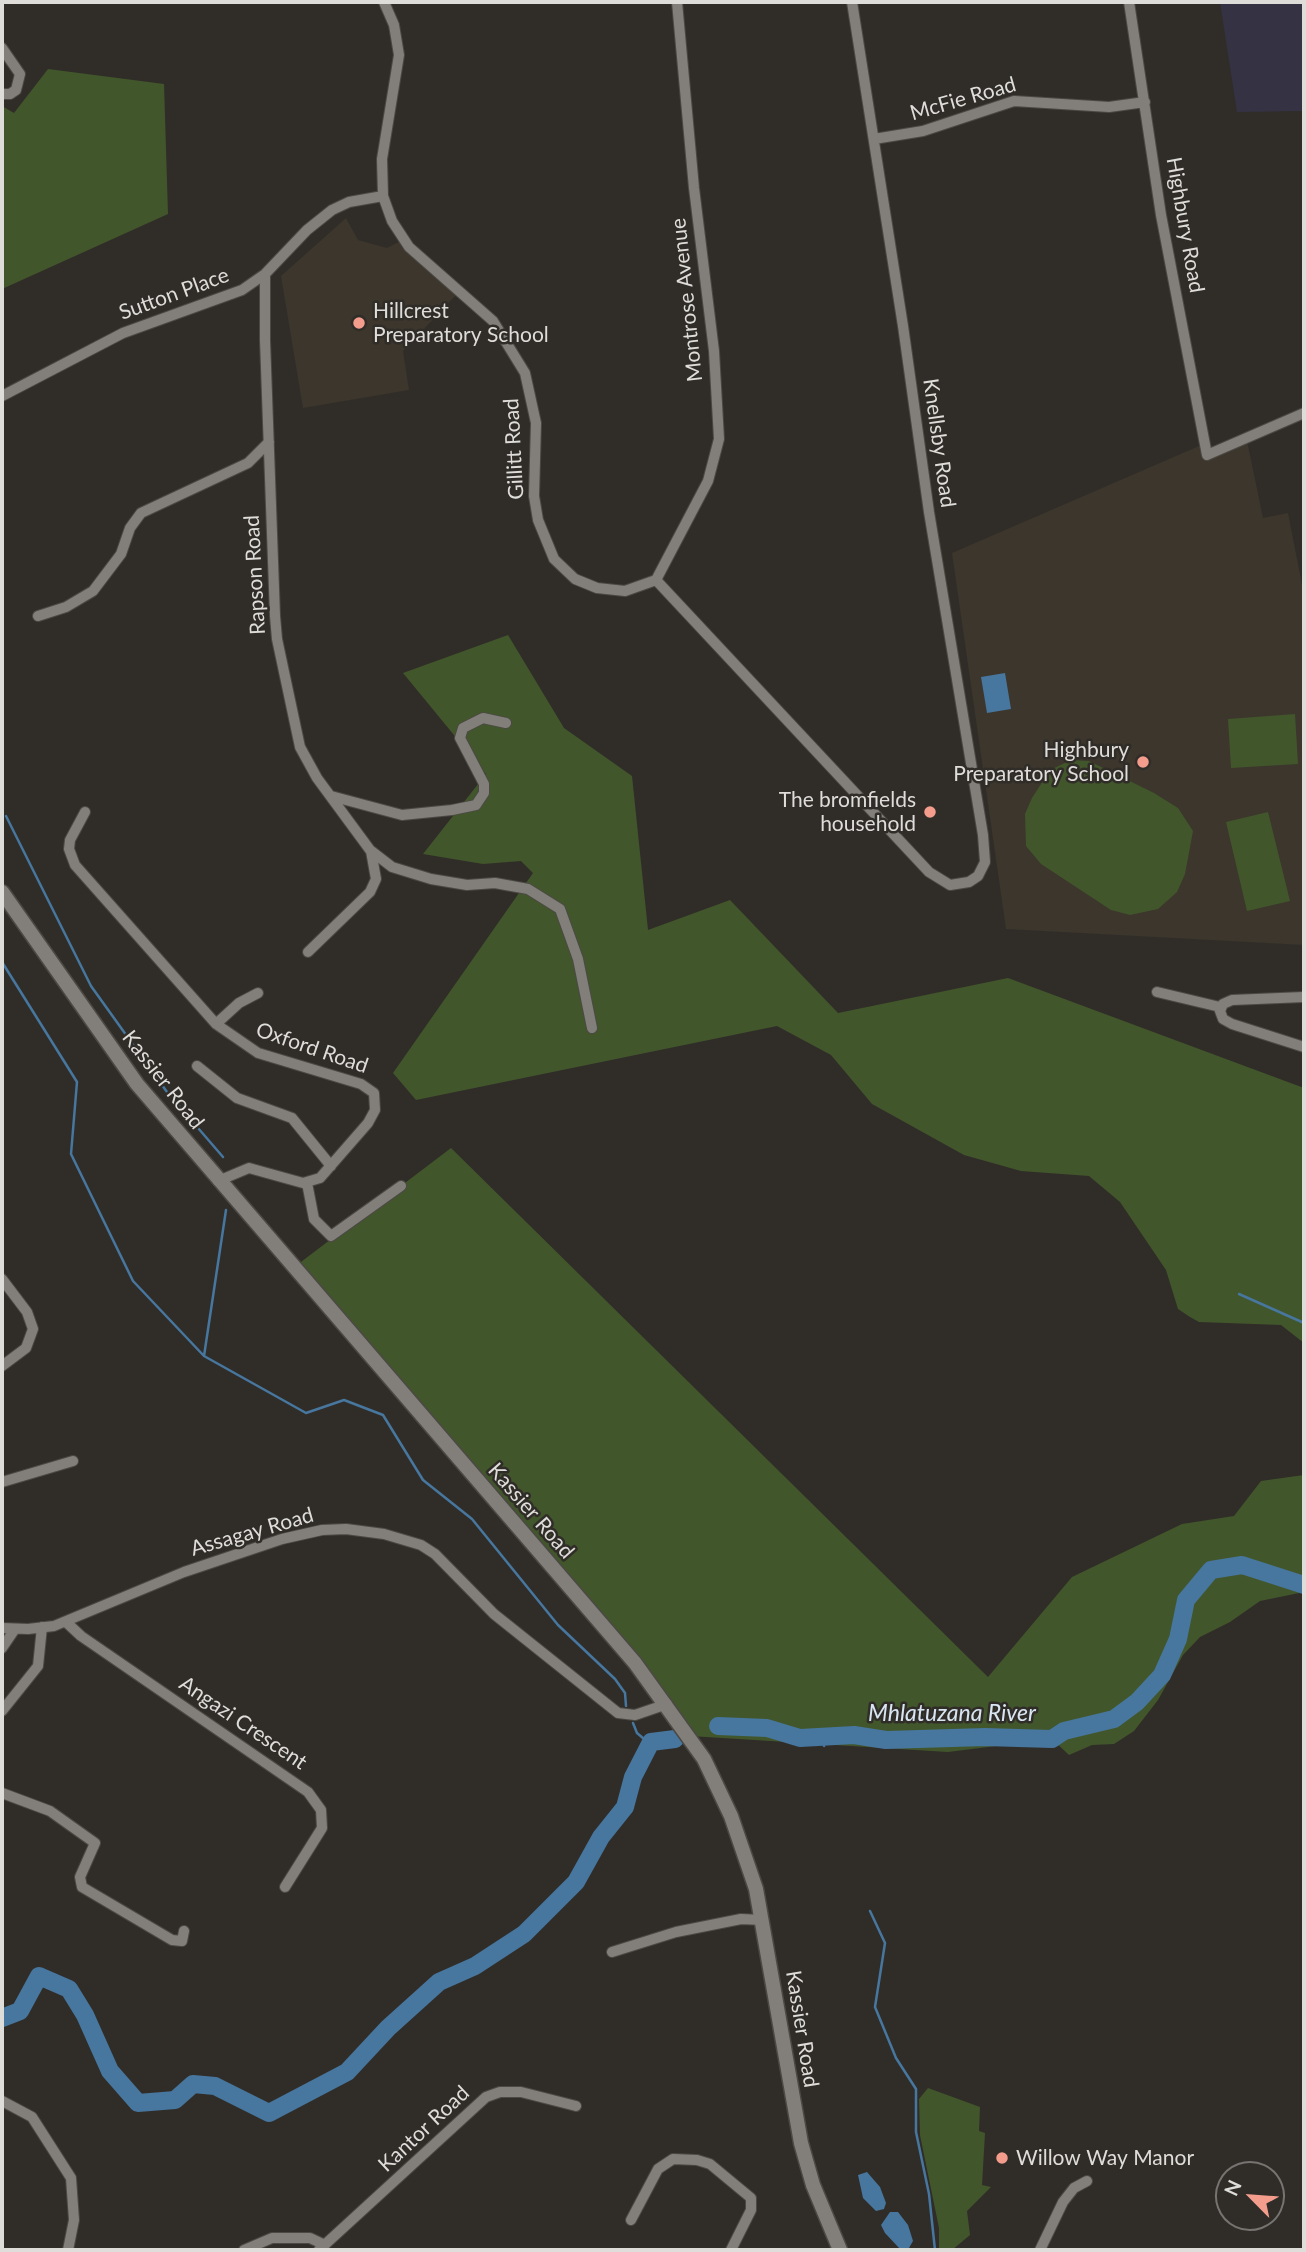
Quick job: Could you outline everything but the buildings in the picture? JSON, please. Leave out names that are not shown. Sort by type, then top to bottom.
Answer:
[{"type":"main road","name":"Kassier Road","points":[[2,892],[113,1053],[218,1181],[667,1704],[704,1759],[732,1816],[764,1920],[801,2143],[813,2185],[840,2250]]},
{"type":"street","name":"Gillitt Road","points":[[384,2],[394,25],[399,55],[382,159],[383,196],[392,221],[409,247],[494,321],[525,373],[536,423],[534,496],[538,520],[554,559],[575,579],[597,589],[625,591],[656,580]]},
{"type":"street","name":"Montrose Avenue","points":[[656,580],[708,481],[719,439],[714,351],[694,188],[677,2]]},
{"type":"street","name":"Knellsby Road","points":[[656,580],[929,872],[950,884],[969,882],[984,868],[983,835],[929,512],[852,2]]},
{"type":"street","name":"Highbury Road","points":[[1129,2],[1161,215],[1206,455],[1304,413]]},
{"type":"street","points":[[2,48],[20,74],[16,90],[10,94],[2,94]]},
{"type":"street","name":"McFie Road","points":[[873,139],[923,131],[1014,101],[1109,107],[1146,102]]},
{"type":"street","name":"Sutton Place","points":[[2,396],[123,333],[242,290],[265,274],[307,230],[332,210],[349,202],[383,196]]},
{"type":"street","name":"Rapson Road","points":[[265,274],[277,639],[300,747],[330,796],[370,850],[403,872],[467,885],[495,883],[528,889],[560,909],[578,959],[592,1028]]},
{"type":"street","points":[[38,617],[66,607],[93,591],[121,554],[130,528],[141,513],[248,463],[269,442]]},
{"type":"street","points":[[330,796],[402,815],[452,810],[476,804],[484,793],[484,784],[460,738],[463,728],[484,719],[506,723]]},
{"type":"street","name":"Oxford Road","points":[[85,812],[70,840],[69,849],[75,864],[216,1024],[258,1053],[371,1090],[376,1099],[372,1117],[320,1178],[307,1183]]},
{"type":"street","points":[[308,952],[370,892],[376,879],[370,850]]},
{"type":"street","points":[[1157,992],[1220,1007],[1232,1000],[1304,997]]},
{"type":"street","points":[[216,1024],[239,1003],[258,993]]},
{"type":"street","points":[[1220,1007],[1221,1015],[1227,1022],[1304,1047]]},
{"type":"street","points":[[197,1066],[237,1098],[292,1118],[331,1166]]},
{"type":"street","points":[[218,1181],[241,1169],[256,1168],[307,1183],[314,1219],[331,1236],[401,1186]]},
{"type":"street","points":[[2,1279],[27,1312],[33,1329],[26,1348],[2,1366]]},
{"type":"street","points":[[2,1482],[73,1461]]},
{"type":"street","name":"Assagay Road","points":[[2,1628],[42,1627],[66,1622],[184,1572],[292,1536],[333,1529],[384,1534],[421,1545],[445,1561],[494,1614],[614,1711],[635,1715],[667,1704]]},
{"type":"street","name":"Angazi Crescent","points":[[66,1622],[81,1636],[308,1792],[321,1810],[323,1824],[285,1887]]},
{"type":"street","points":[[2,1711],[38,1666],[42,1627]]},
{"type":"street","points":[[2,1648],[15,1629]]},
{"type":"street","points":[[2,1793],[50,1811],[95,1844],[80,1877],[82,1887],[172,1940],[181,1941],[184,1931]]},
{"type":"street","points":[[612,1952],[676,1932],[741,1919],[764,1920]]},
{"type":"street","name":"Kantor Road","points":[[322,2248],[486,2096],[500,2092],[521,2092],[576,2106]]},
{"type":"street","points":[[2,2101],[32,2117],[71,2178],[74,2220],[68,2250]]},
{"type":"street","points":[[631,2220],[658,2169],[673,2159],[697,2160],[710,2164],[751,2198],[751,2210],[731,2250]]},
{"type":"street","points":[[1040,2250],[1063,2202],[1074,2188],[1087,2180]]},
{"type":"street","points":[[244,2250],[272,2238],[310,2238],[322,2248]]},
{"type":"shaded area","points":[[1220,2],[1304,2],[1304,111],[1237,112]]},
{"type":"shaded area","name":"Hillcrest Preparatory School","points":[[346,218],[358,240],[387,248],[401,241],[457,294],[403,351],[409,390],[303,408],[281,276]]},
{"type":"shaded area","name":"Highbury Preparatory School","points":[[1246,436],[1263,518],[1288,513],[1304,595],[1304,945],[1006,929],[952,553],[1206,443],[1206,454]]},
{"type":"green space","points":[[48,69],[164,84],[168,214],[2,289],[2,106],[14,113]]},
{"type":"green space","points":[[508,635],[564,728],[632,776],[648,930],[730,900],[838,1013],[1008,978],[1304,1088],[1304,1343],[1281,1325],[1199,1322],[1190,1317],[1178,1309],[1166,1270],[1120,1202],[1089,1176],[1021,1171],[964,1155],[872,1104],[831,1055],[777,1026],[416,1100],[393,1073],[533,873],[521,861],[483,864],[423,854],[486,774],[403,673]]},
{"type":"green space","points":[[1295,714],[1298,764],[1231,768],[1228,719]]},
{"type":"green space","points":[[1071,760],[1089,761],[1154,793],[1178,808],[1193,831],[1185,874],[1177,892],[1158,909],[1130,915],[1111,910],[1041,864],[1026,846],[1025,814],[1032,798],[1050,770]]},
{"type":"green space","points":[[1268,812],[1290,901],[1247,911],[1226,822]]},
{"type":"green space","points":[[451,1148],[988,1677],[1072,1577],[1182,1524],[1234,1516],[1261,1481],[1304,1475],[1304,1592],[1260,1601],[1230,1622],[1200,1637],[1183,1655],[1158,1700],[1134,1731],[1114,1744],[1092,1745],[1069,1755],[1052,1739],[948,1752],[690,1736],[293,1268]]},
{"type":"green space","points":[[928,2088],[980,2107],[979,2131],[985,2133],[982,2185],[991,2187],[967,2211],[970,2235],[952,2250],[939,2250],[939,2228],[920,2135],[919,2099]]},
{"type":"water","points":[[1005,673],[1011,709],[987,713],[981,677]]},
{"type":"water","points":[[867,2172],[880,2187],[886,2203],[884,2209],[876,2211],[863,2198],[858,2175]]},
{"type":"water","points":[[890,2212],[898,2212],[908,2225],[913,2241],[909,2248],[900,2249],[885,2233],[881,2225]]},
{"type":"waterway","points":[[6,816],[91,986],[167,1092],[223,1157]]},
{"type":"waterway","points":[[2,962],[77,1082],[71,1154],[133,1281],[204,1356],[306,1413],[344,1400],[383,1415],[423,1480],[472,1519],[558,1625],[615,1679],[625,1693],[626,1706]]},
{"type":"waterway","points":[[204,1356],[226,1210]]},
{"type":"waterway","points":[[1239,1294],[1304,1323]]},
{"type":"waterway","name":"Mhlatuzana River","points":[[718,1726],[767,1728],[800,1738],[854,1735],[886,1740],[985,1737],[1052,1739],[1064,1731],[1114,1719],[1137,1702],[1162,1675],[1178,1639],[1186,1600],[1211,1570],[1242,1565],[1304,1585]]},
{"type":"waterway","points":[[633,1723],[637,1733],[650,1744]]},
{"type":"waterway","points":[[823,1736],[824,1746]]},
{"type":"waterway","name":"Mhlatuzana River","points":[[2,2018],[20,2011],[39,1976],[69,1989],[85,2015],[110,2071],[138,2103],[175,2100],[193,2084],[215,2086],[269,2113],[347,2072],[388,2028],[439,1982],[475,1966],[524,1934],[576,1882],[601,1837],[625,1807],[633,1777],[651,1742],[675,1739]]},
{"type":"waterway","points":[[870,1911],[885,1943],[875,2007],[896,2058],[916,2089],[916,2132],[929,2194],[935,2250]]},
{"type":"place","name":"Hillcrest Preparatory School","points":[[359,323]]},
{"type":"place","name":"Highbury Preparatory School","points":[[1143,762]]},
{"type":"place","name":"The bromfields household","points":[[930,812]]},
{"type":"place","name":"Willow Way Manor","points":[[1002,2158]]}]
